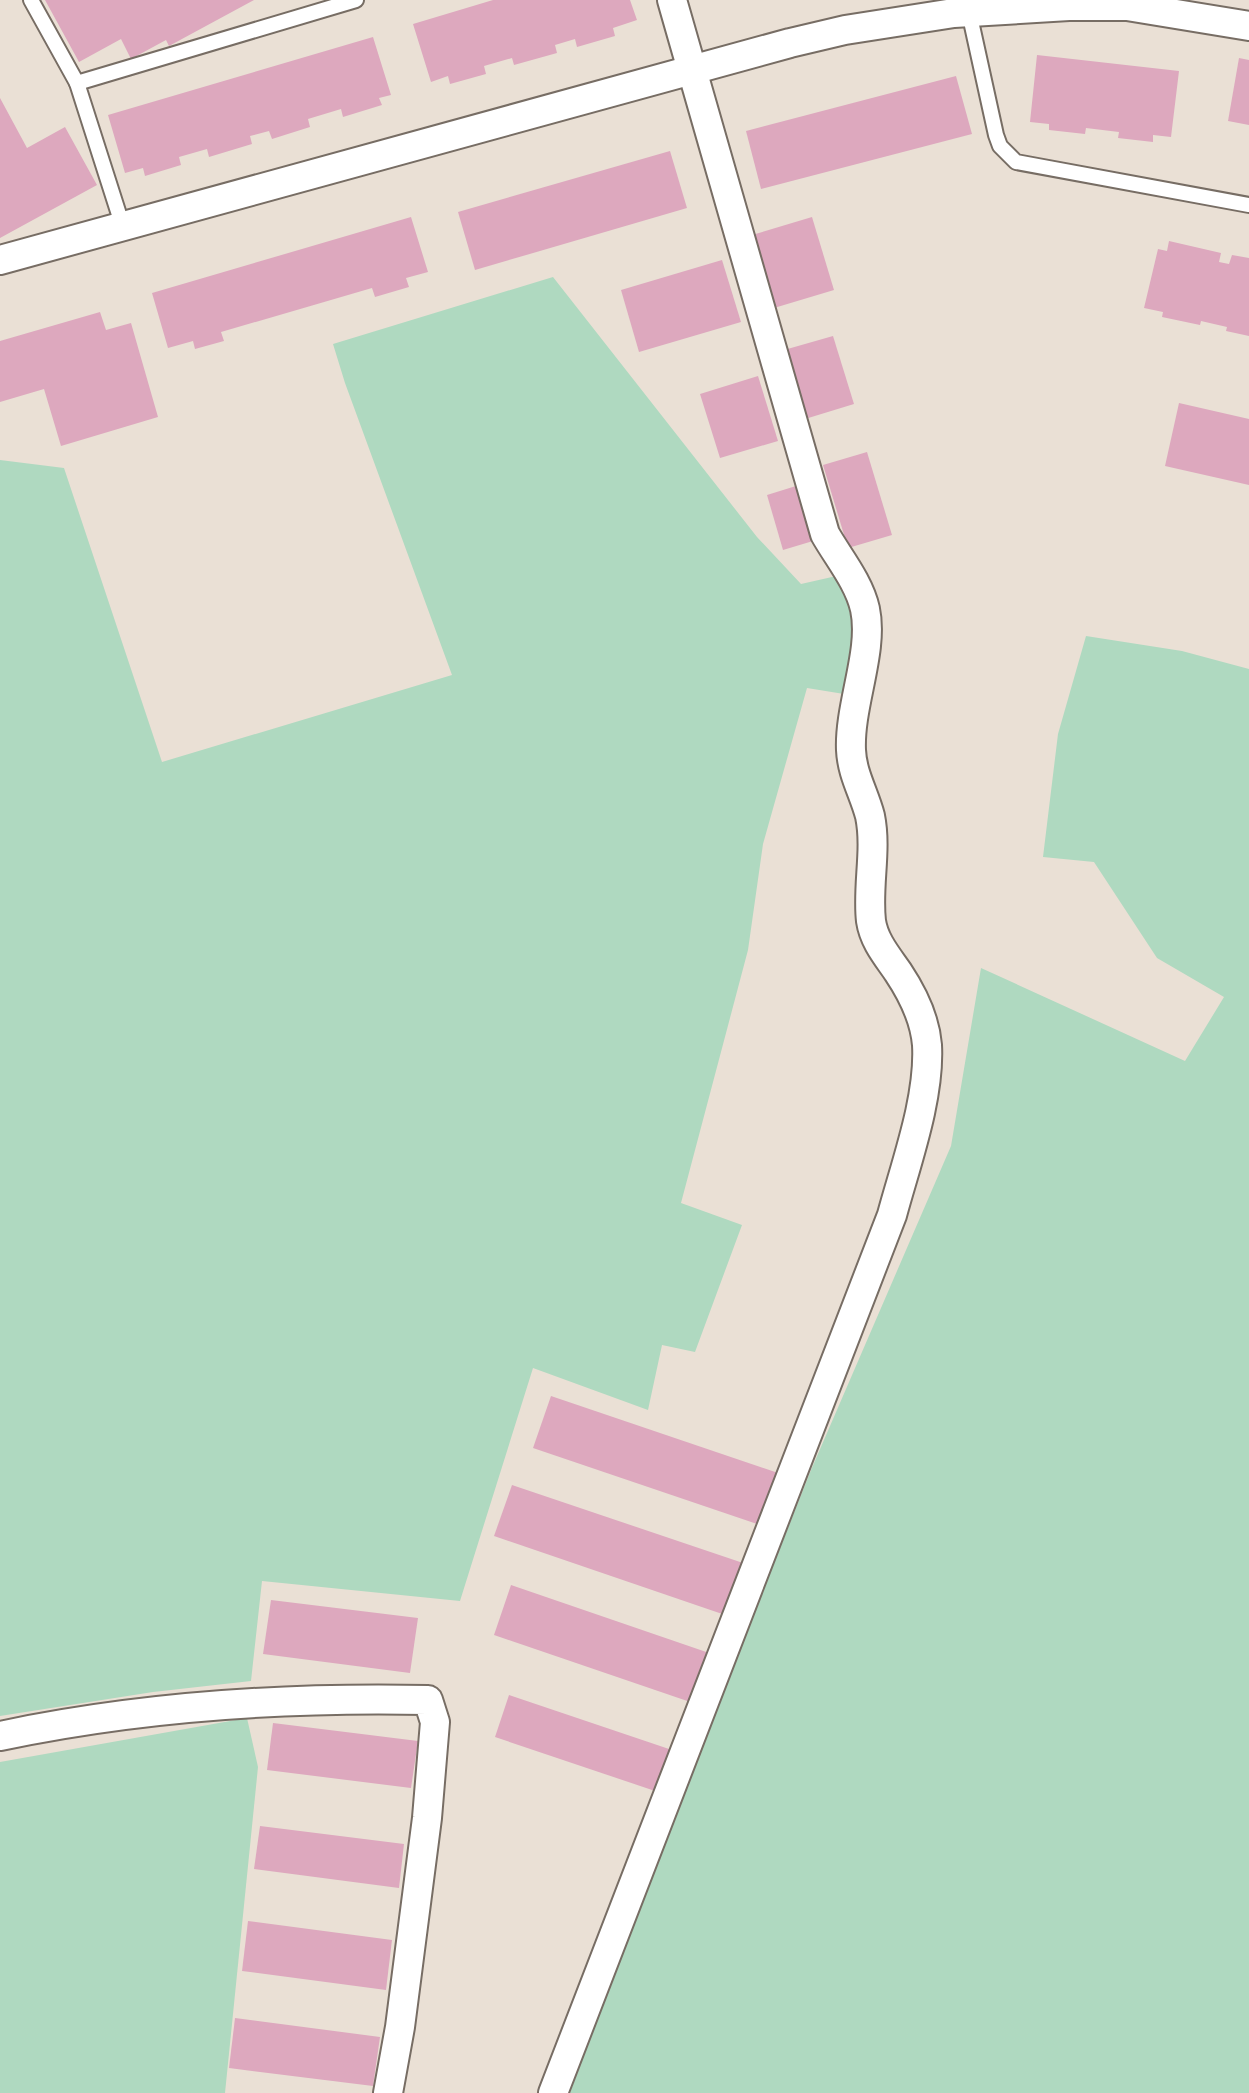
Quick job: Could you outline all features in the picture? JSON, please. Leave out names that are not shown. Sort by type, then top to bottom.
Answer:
[{"type":"street","points":[[553,2093],[892,1215],[928,1078],[923,1019],[900,975],[880,947],[872,924],[870,815],[853,769],[851,748],[853,713],[867,633],[865,610],[858,589],[825,534],[672,0]]},
{"type":"street","points":[[0,260],[845,30],[969,12],[1069,6],[1127,6],[1249,26]]},
{"type":"street","points":[[0,1736],[98,1718],[185,1707],[306,1699],[428,1700],[435,1722],[427,1818],[404,2001],[388,2093]]},
{"type":"lane","points":[[31,0],[77,83],[122,227]]},
{"type":"lane","points":[[77,83],[356,0]]},
{"type":"lane","points":[[969,12],[996,135],[1000,146],[1016,162],[1249,205]]},
{"type":"green space","points":[[553,277],[757,537],[801,584],[863,570],[844,694],[807,688],[763,844],[748,950],[681,1203],[742,1225],[695,1352],[662,1345],[648,1410],[533,1368],[460,1601],[262,1581],[251,1681],[153,1692],[0,1716],[0,460],[64,468],[162,762],[452,675],[333,344]]},
{"type":"green space","points":[[1086,636],[1182,651],[1249,669],[1249,2093],[570,2093],[646,1885],[811,1470],[951,1146],[981,968],[1185,1061],[1224,997],[1157,958],[1094,862],[1043,857],[1058,734]]},
{"type":"green space","points":[[247,1718],[258,1767],[225,2093],[0,2093],[0,1762]]},
{"type":"building","points":[[45,0],[254,0],[169,46],[166,40],[131,59],[121,39],[79,62]]},
{"type":"building","points":[[493,0],[630,0],[637,20],[613,28],[615,36],[577,47],[575,39],[555,45],[557,53],[514,65],[512,58],[484,66],[486,74],[450,84],[448,76],[431,82],[413,24]]},
{"type":"building","points":[[373,37],[391,95],[379,98],[382,105],[343,117],[341,109],[308,119],[310,127],[272,139],[269,131],[250,136],[252,144],[209,157],[207,149],[179,157],[181,165],[145,176],[143,168],[125,173],[108,115]]},
{"type":"building","points":[[1037,55],[1179,71],[1171,137],[1153,135],[1153,142],[1118,138],[1119,132],[1086,128],[1085,134],[1049,130],[1049,124],[1030,122]]},
{"type":"building","points":[[1239,58],[1249,60],[1249,125],[1228,121]]},
{"type":"building","points":[[956,76],[972,134],[761,189],[746,131]]},
{"type":"building","points":[[0,98],[27,148],[65,127],[97,185],[0,238]]},
{"type":"building","points":[[670,151],[687,208],[475,270],[458,212]]},
{"type":"building","points":[[411,217],[428,272],[406,278],[409,287],[375,297],[372,288],[221,332],[224,341],[195,349],[193,341],[168,348],[152,293]]},
{"type":"building","points":[[812,217],[834,290],[774,308],[752,235]]},
{"type":"building","points":[[1169,241],[1221,253],[1219,262],[1229,264],[1232,255],[1249,258],[1249,336],[1201,321],[1200,325],[1162,317],[1163,312],[1144,308],[1158,249],[1167,251]]},
{"type":"building","points":[[722,260],[741,322],[639,352],[621,290]]},
{"type":"building","points":[[100,312],[106,330],[131,323],[158,417],[61,446],[44,389],[0,402],[0,341]]},
{"type":"building","points":[[833,336],[854,404],[805,419],[784,350]]},
{"type":"building","points":[[758,376],[778,441],[720,458],[700,394]]},
{"type":"building","points":[[1179,403],[1249,419],[1249,485],[1165,466]]},
{"type":"building","points":[[867,452],[892,535],[848,548],[823,465]]},
{"type":"building","points":[[796,486],[813,541],[783,550],[767,495]]},
{"type":"building","points":[[551,1396],[781,1474],[763,1526],[533,1448]]},
{"type":"building","points":[[512,1485],[749,1565],[731,1617],[494,1536]]},
{"type":"building","points":[[511,1585],[715,1655],[699,1705],[494,1635]]},
{"type":"building","points":[[271,1600],[418,1618],[410,1673],[263,1654]]},
{"type":"building","points":[[509,1695],[672,1750],[658,1792],[495,1737]]},
{"type":"building","points":[[273,1723],[418,1741],[411,1788],[267,1770]]},
{"type":"building","points":[[260,1826],[404,1844],[399,1888],[254,1869]]},
{"type":"building","points":[[248,1921],[392,1940],[386,1990],[242,1971]]},
{"type":"building","points":[[235,2018],[380,2037],[373,2086],[229,2068]]}]
